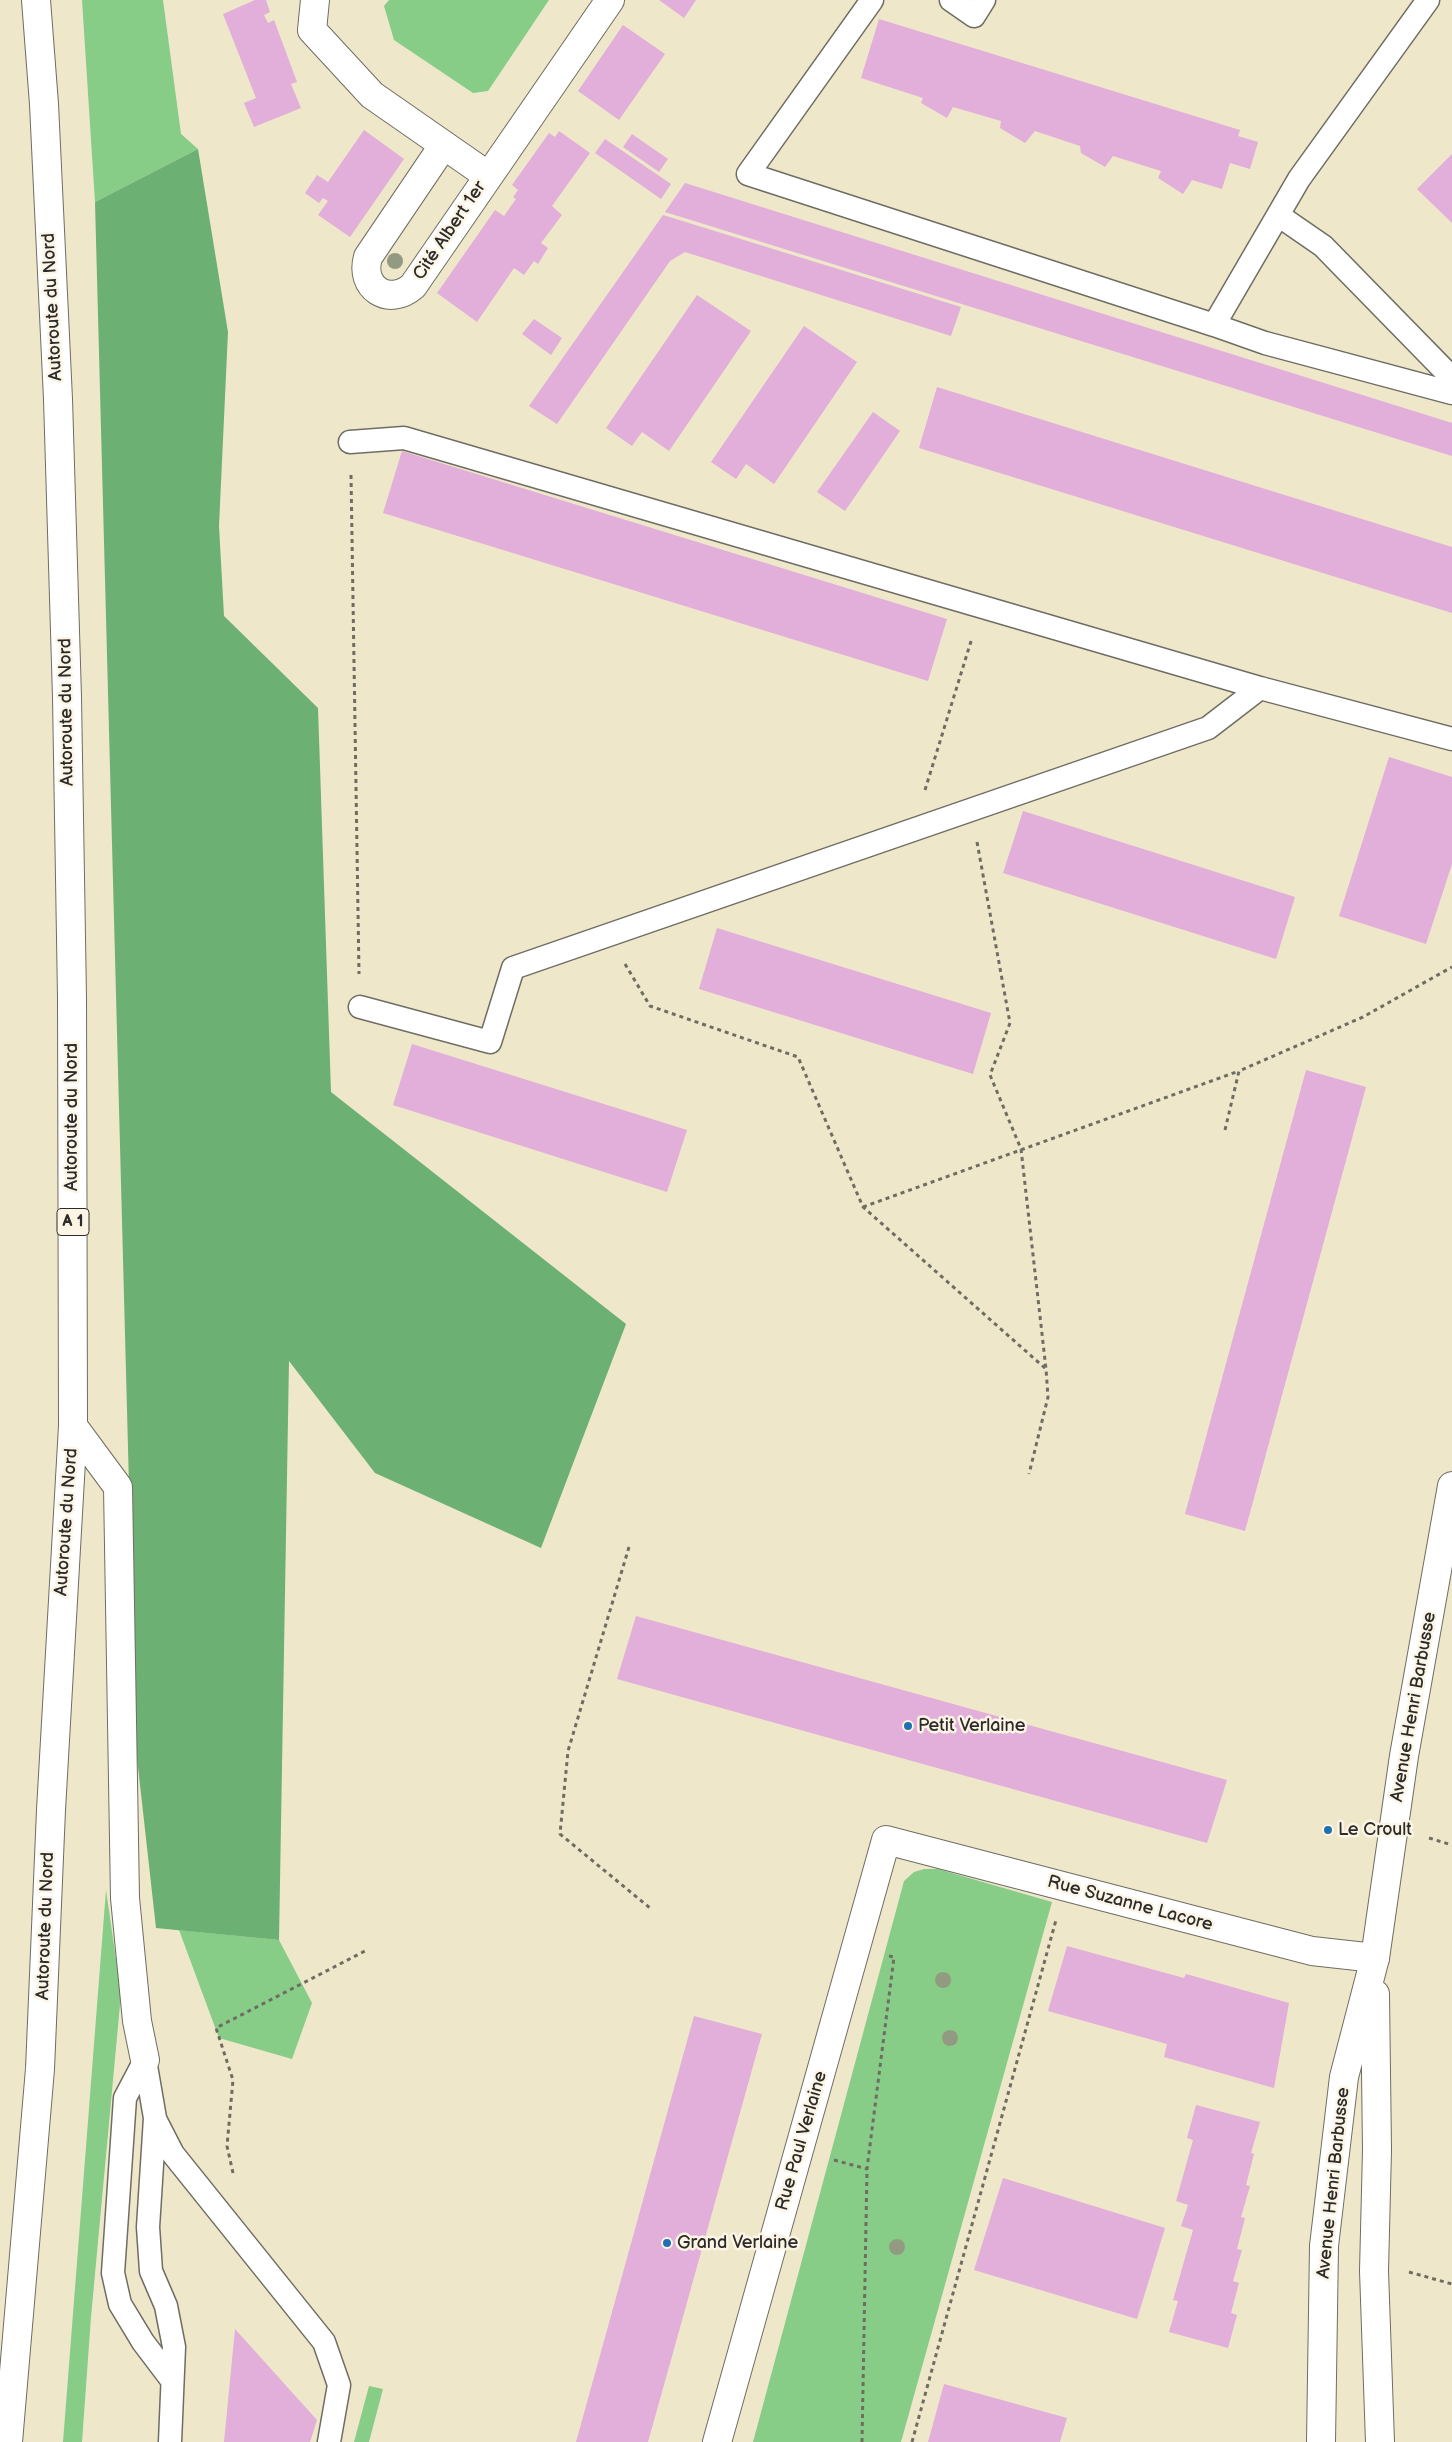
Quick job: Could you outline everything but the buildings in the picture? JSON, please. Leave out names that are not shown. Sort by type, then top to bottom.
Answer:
[{"type":"main road","name":"Autoroute du Nord","points":[[8,2442],[40,2069],[51,1810],[73,1426],[72,1008],[67,687],[58,400],[36,0]]},
{"type":"main road","name":"Cité Albert 1er","points":[[315,0],[312,30],[372,96],[487,176]]},
{"type":"main road","name":"Cité Albert 1er","points":[[443,146],[368,257],[365,266],[366,274],[375,289],[382,293],[398,295],[413,286],[610,0]]},
{"type":"main road","points":[[73,1426],[118,1487],[125,1898],[137,2021],[145,2060]]},
{"type":"main road","name":"Avenue Henri Barbusse","points":[[1321,2442],[1324,2246],[1344,2077],[1375,1958],[1404,1756],[1452,1486]]},
{"type":"main road","name":"Rue Suzanne Lacore","points":[[886,1840],[1312,1951],[1375,1958]]},
{"type":"main road","name":"Rue Paul Verlaine","points":[[717,2442],[886,1840]]},
{"type":"main road","name":"Avenue Henri Barbusse","points":[[1375,1958],[1378,2150],[1375,2262],[1380,2442]]},
{"type":"lane","points":[[872,0],[748,174],[1214,325],[1265,344],[1452,394]]},
{"type":"lane","points":[[951,0],[974,16],[984,0]]},
{"type":"lane","points":[[1214,325],[1299,179],[1428,0]]},
{"type":"lane","points":[[1278,214],[1323,246],[1452,378]]},
{"type":"lane","points":[[350,442],[404,438],[1260,688],[1452,739]]},
{"type":"lane","points":[[360,1007],[490,1042],[513,968],[1208,728],[1260,688]]},
{"type":"lane","points":[[145,2060],[155,2118],[148,2227],[151,2272],[166,2306],[174,2347],[171,2379],[170,2442]]},
{"type":"lane","points":[[145,2060],[125,2098],[113,2273],[120,2304],[143,2342],[171,2379]]},
{"type":"lane","points":[[155,2118],[173,2154],[324,2342],[339,2385],[329,2442]]},
{"type":"path","points":[[350,442],[360,1007]]},
{"type":"path","points":[[915,829],[926,787],[982,607]]},
{"type":"path","points":[[971,810],[1010,1023],[990,1075],[1021,1149],[1046,1369],[1048,1397],[1029,1474]]},
{"type":"path","points":[[609,935],[650,1006],[798,1057],[863,1206],[1046,1369]]},
{"type":"path","points":[[863,1206],[1239,1071],[1363,1017],[1452,967]]},
{"type":"path","points":[[1225,1130],[1239,1071]]},
{"type":"path","points":[[629,1547],[568,1751],[560,1834],[650,1908]]},
{"type":"path","points":[[912,2442],[1065,1887]]},
{"type":"path","points":[[234,2180],[227,2146],[233,2080],[216,2028],[367,1950]]},
{"type":"path","points":[[854,1954],[894,1957],[867,2169],[862,2442]]},
{"type":"path","points":[[1375,2262],[1452,2284]]},
{"type":"green space","points":[[82,0],[163,0],[181,134],[198,149],[95,202]]},
{"type":"green space","points":[[389,0],[549,0],[488,91],[473,93],[394,40],[384,6]]},
{"type":"green space","points":[[198,149],[228,332],[219,526],[224,616],[318,708],[331,1092],[626,1324],[541,1548],[375,1473],[289,1361],[279,1940],[156,1928],[136,1749],[95,202]]},
{"type":"green space","points":[[924,1869],[938,1869],[1052,1902],[901,2442],[753,2442],[904,1881],[914,1872]]},
{"type":"green space","points":[[106,1890],[121,1994],[91,2317],[82,2442],[63,2442]]},
{"type":"green space","points":[[179,1930],[279,1940],[312,2003],[292,2059],[219,2038]]},
{"type":"green space","points":[[369,2386],[383,2389],[369,2442],[354,2442]]},
{"type":"place","name":"Petit Verlaine","points":[[908,1726]]},
{"type":"place","name":"Le Croult","points":[[1328,1830]]},
{"type":"place","name":"Grand Verlaine","points":[[667,2243]]}]
